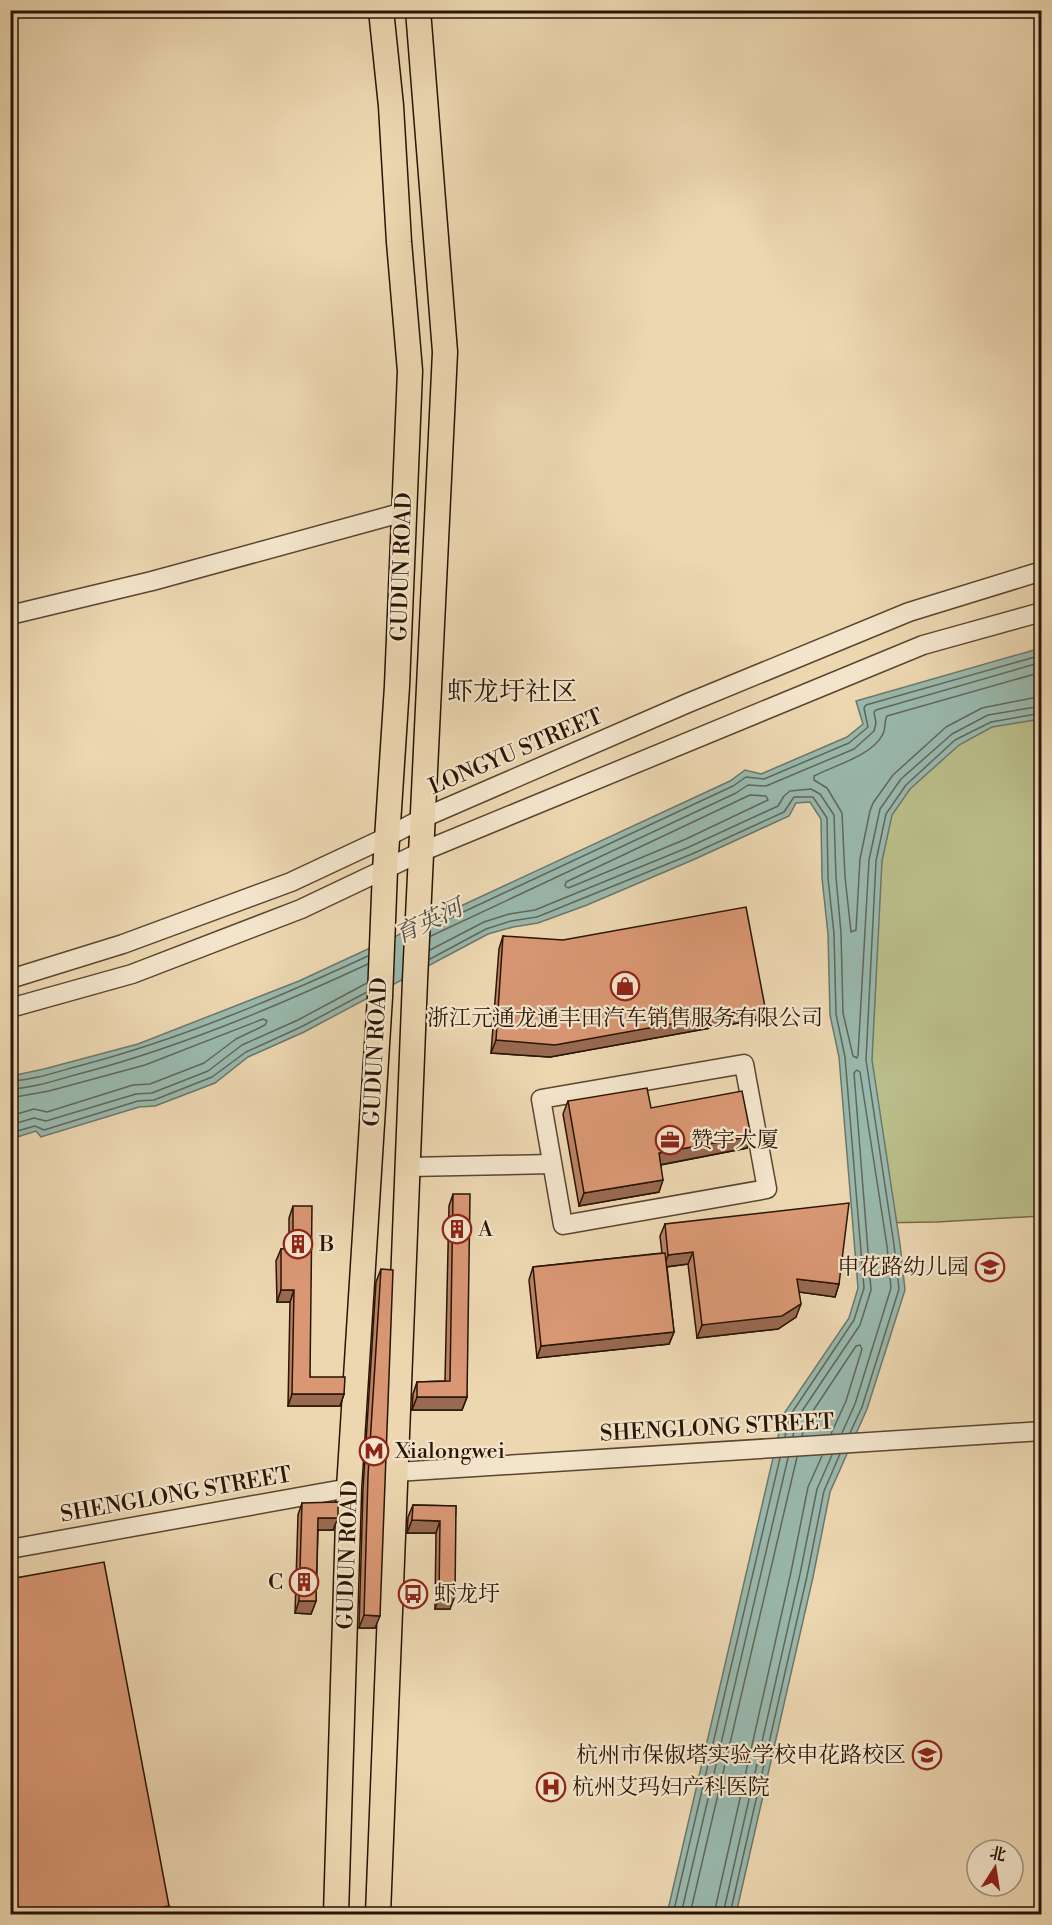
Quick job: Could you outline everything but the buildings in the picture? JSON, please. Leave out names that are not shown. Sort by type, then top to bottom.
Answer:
[{"type":"main road","name":"GUDUN ROAD","points":[[336,1914],[350,1488],[397,686],[410,371],[391,106],[381,10]]},
{"type":"main road","name":"GUDUN ROAD","points":[[378,1914],[415,980],[445,352],[418,10]]},
{"type":"street","points":[[10,615],[152,581],[404,512]]},
{"type":"street","name":"LONGYU STREET","points":[[10,980],[123,944],[291,882],[423,818],[688,703],[909,612],[1041,571]]},
{"type":"street","points":[[10,1008],[132,974],[301,909],[421,852],[923,645],[1041,612]]},
{"type":"street","points":[[744,1064],[766,1189],[563,1225],[552,1164],[541,1099],[744,1064]]},
{"type":"street","points":[[408,1167],[552,1164]]},
{"type":"street","name":"SHENGLONG STREET","points":[[396,1472],[1041,1431]]},
{"type":"street","name":"SHENGLONG STREET","points":[[10,1549],[350,1488]]},
{"type":"green space","points":[[1041,690],[1041,1216],[871,1223],[857,754]]},
{"type":"water","name":"育英河","points":[[1041,648],[1041,719],[992,727],[959,745],[910,789],[892,815],[882,861],[872,1060],[905,1290],[867,1409],[830,1492],[813,1577],[736,1914],[667,1914],[783,1415],[849,1318],[858,1288],[839,1057],[830,1015],[821,819],[810,802],[796,803],[789,816],[587,905],[538,923],[488,934],[304,1032],[248,1057],[215,1083],[155,1106],[139,1107],[41,1137],[36,1131],[11,1139],[11,1076],[138,1044],[299,981],[730,781],[745,770],[761,774],[847,737],[863,724],[856,701]]},
{"type":"place","name":"浙江元通龙通丰田汽车销售服务有限公司","points":[[625,986]]},
{"type":"place","name":"赞宇大厦","points":[[670,1140]]},
{"type":"place","name":"A","points":[[457,1229]]},
{"type":"place","name":"B","points":[[298,1244]]},
{"type":"place","name":"申花路幼儿园","points":[[990,1267]]},
{"type":"place","name":"Xialongwei","points":[[374,1451]]},
{"type":"place","name":"C","points":[[304,1582]]},
{"type":"place","name":"虾龙圩","points":[[413,1594]]},
{"type":"place","name":"杭州市保俶塔实验学校申花路校区","points":[[927,1755]]},
{"type":"place","name":"杭州艾玛妇产科医院","points":[[551,1787]]},
{"type":"district","name":"虾龙圩社区","points":[[512,692]]}]
